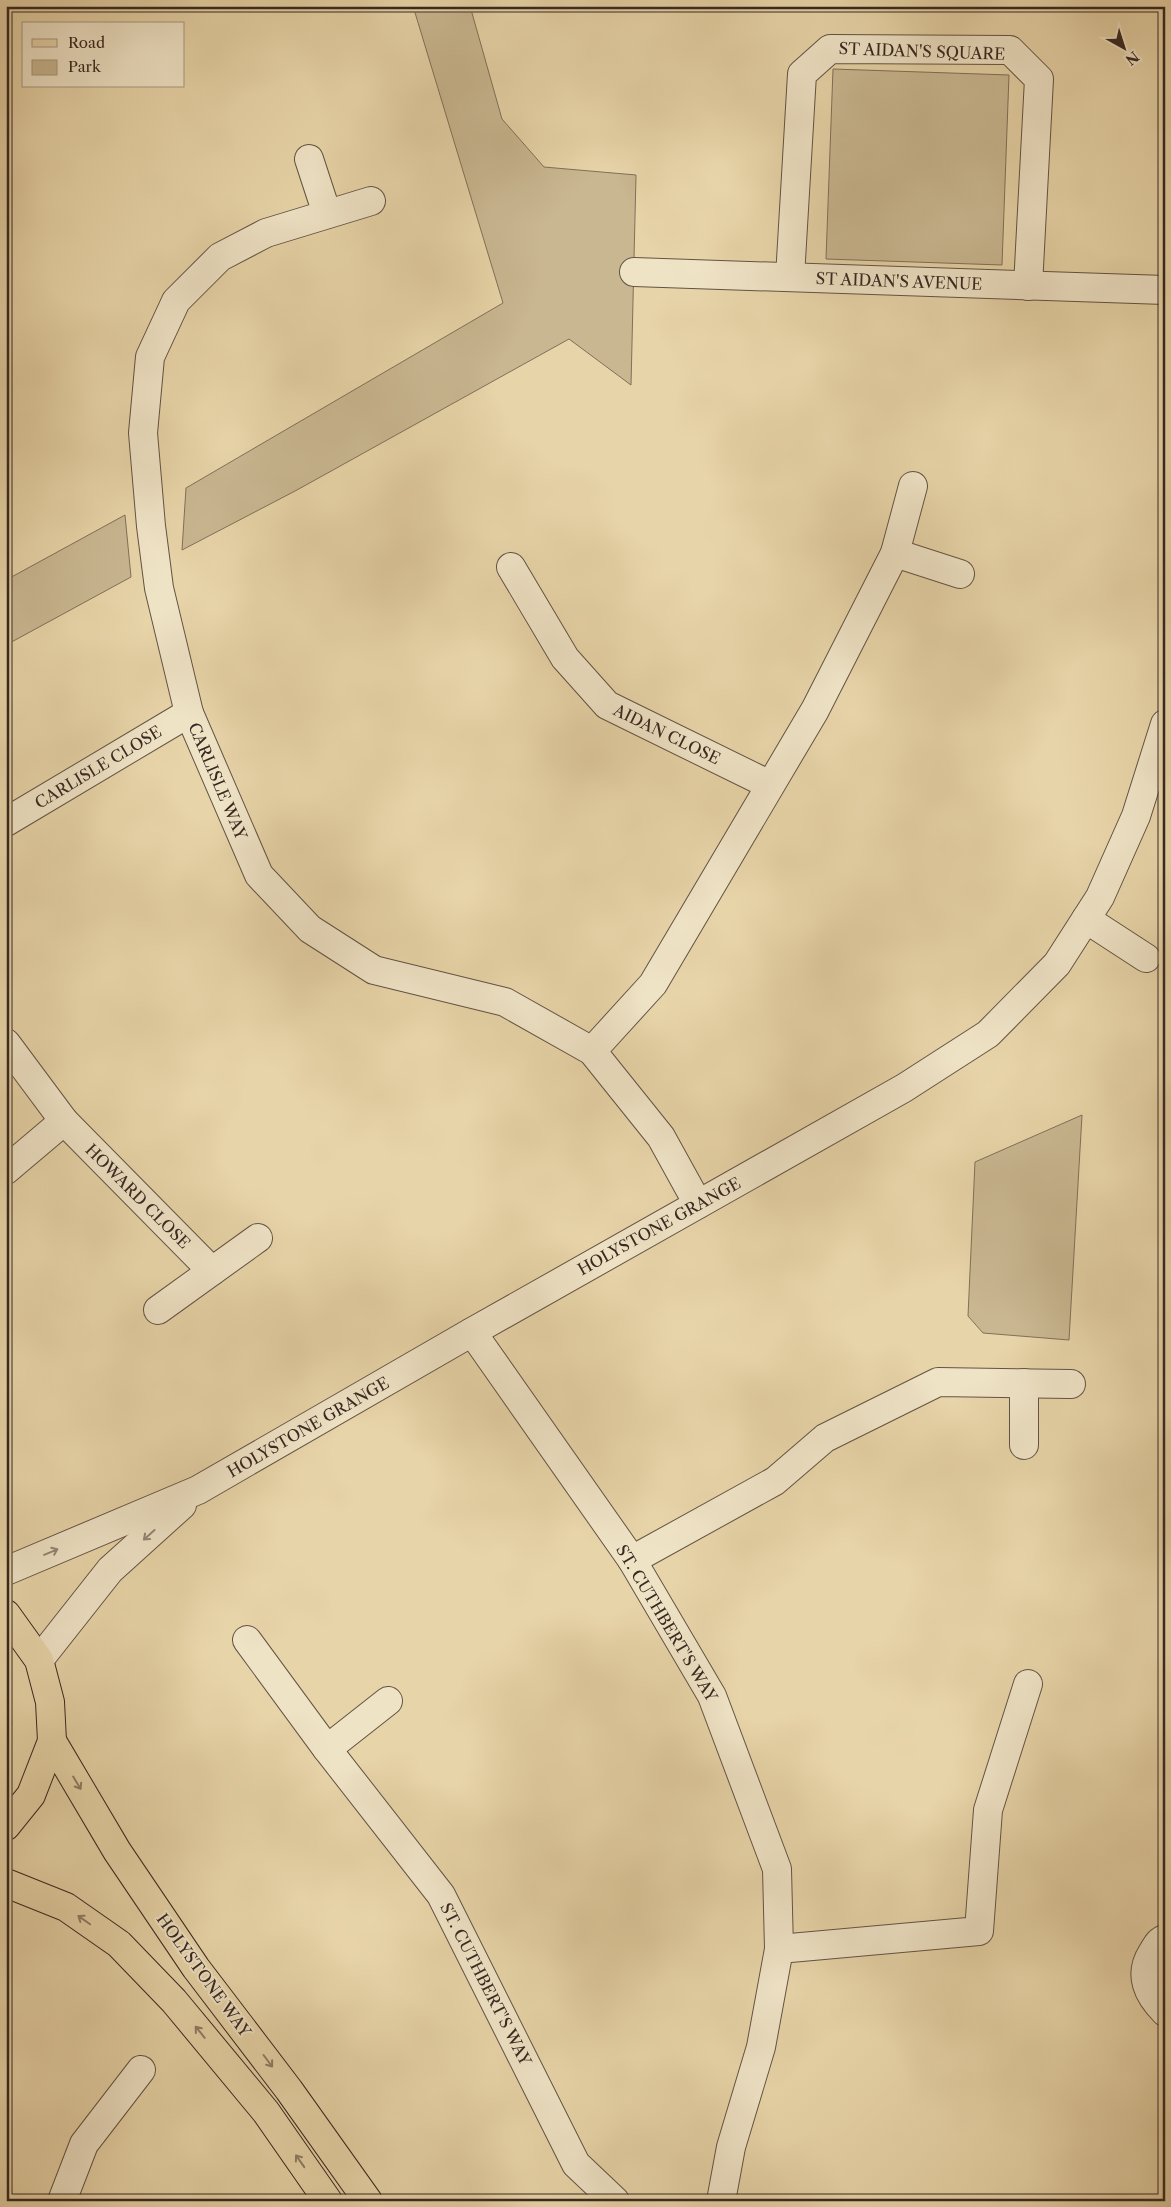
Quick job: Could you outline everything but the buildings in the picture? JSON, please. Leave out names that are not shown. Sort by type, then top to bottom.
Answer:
[{"type":"main road","name":"HOLYSTONE WAY","points":[[6,1614],[39,1660],[50,1702],[52,1741],[31,1795],[6,1826]]},
{"type":"main road","name":"HOLYSTONE WAY","points":[[52,1741],[117,1851],[196,1968],[289,2090],[368,2201]]},
{"type":"main road","points":[[6,1883],[66,1907],[119,1944],[174,2001],[266,2112],[328,2201]]},
{"type":"street","name":"ST AIDAN'S SQUARE","points":[[790,277],[802,74],[830,49],[1010,50],[1039,79],[1028,286]]},
{"type":"street","points":[[309,159],[327,214]]},
{"type":"street","name":"CARLISLE WAY","points":[[371,201],[266,233],[220,257],[176,301],[150,357],[143,433],[151,526],[159,588],[189,713],[259,876],[310,928],[374,970],[505,1002],[592,1051],[661,1137],[698,1204]]},
{"type":"street","name":"ST AIDAN'S AVENUE","points":[[634,272],[1165,290]]},
{"type":"street","points":[[592,1051],[653,984],[815,710],[895,553],[913,486]]},
{"type":"street","points":[[895,553],[960,574]]},
{"type":"street","name":"AIDAN CLOSE","points":[[511,567],[565,658],[607,705],[770,785]]},
{"type":"street","name":"CARLISLE CLOSE","points":[[6,822],[189,713]]},
{"type":"street","name":"HOLYSTONE GRANGE","points":[[6,1571],[198,1490],[472,1332],[904,1088],[988,1034],[1057,964],[1100,897],[1136,816],[1165,724]]},
{"type":"street","points":[[1086,919],[1146,958]]},
{"type":"street","name":"HOWARD CLOSE","points":[[6,1043],[64,1121],[212,1271]]},
{"type":"street","points":[[6,1170],[64,1121]]},
{"type":"street","points":[[158,1310],[258,1238]]},
{"type":"street","name":"ST. CUTHBERT'S WAY","points":[[472,1332],[632,1560],[712,1696],[777,1869],[779,1950],[761,2047],[731,2147],[721,2201]]},
{"type":"street","points":[[632,1560],[775,1481],[825,1438],[938,1382],[1072,1384]]},
{"type":"street","points":[[1024,1384],[1024,1445]]},
{"type":"street","name":"HOLYSTONE GRANGE","points":[[39,1660],[110,1570],[198,1490]]},
{"type":"street","name":"ST. CUTHBERT'S WAY","points":[[247,1640],[326,1749],[441,1895],[576,2164],[615,2201]]},
{"type":"street","points":[[779,1950],[978,1931],[988,1810],[1028,1684]]},
{"type":"street","points":[[326,1749],[388,1701]]},
{"type":"street","points":[[1165,1938],[1160,1940],[1148,1960],[1144,1980],[1154,2001],[1165,2012]]},
{"type":"street","points":[[62,2201],[84,2144],[142,2070]]},
{"type":"green space","points":[[413,6],[470,6],[502,119],[544,167],[636,175],[631,385],[569,339],[297,490],[182,550],[186,488],[503,303]]},
{"type":"green space","points":[[833,69],[1009,75],[1002,265],[826,259]]},
{"type":"green space","points":[[125,515],[131,577],[6,645],[6,580]]},
{"type":"green space","points":[[1082,1115],[1069,1340],[983,1333],[968,1316],[975,1162]]},
{"type":"green space","points":[[6,1687],[12,1723],[6,1756]]}]
